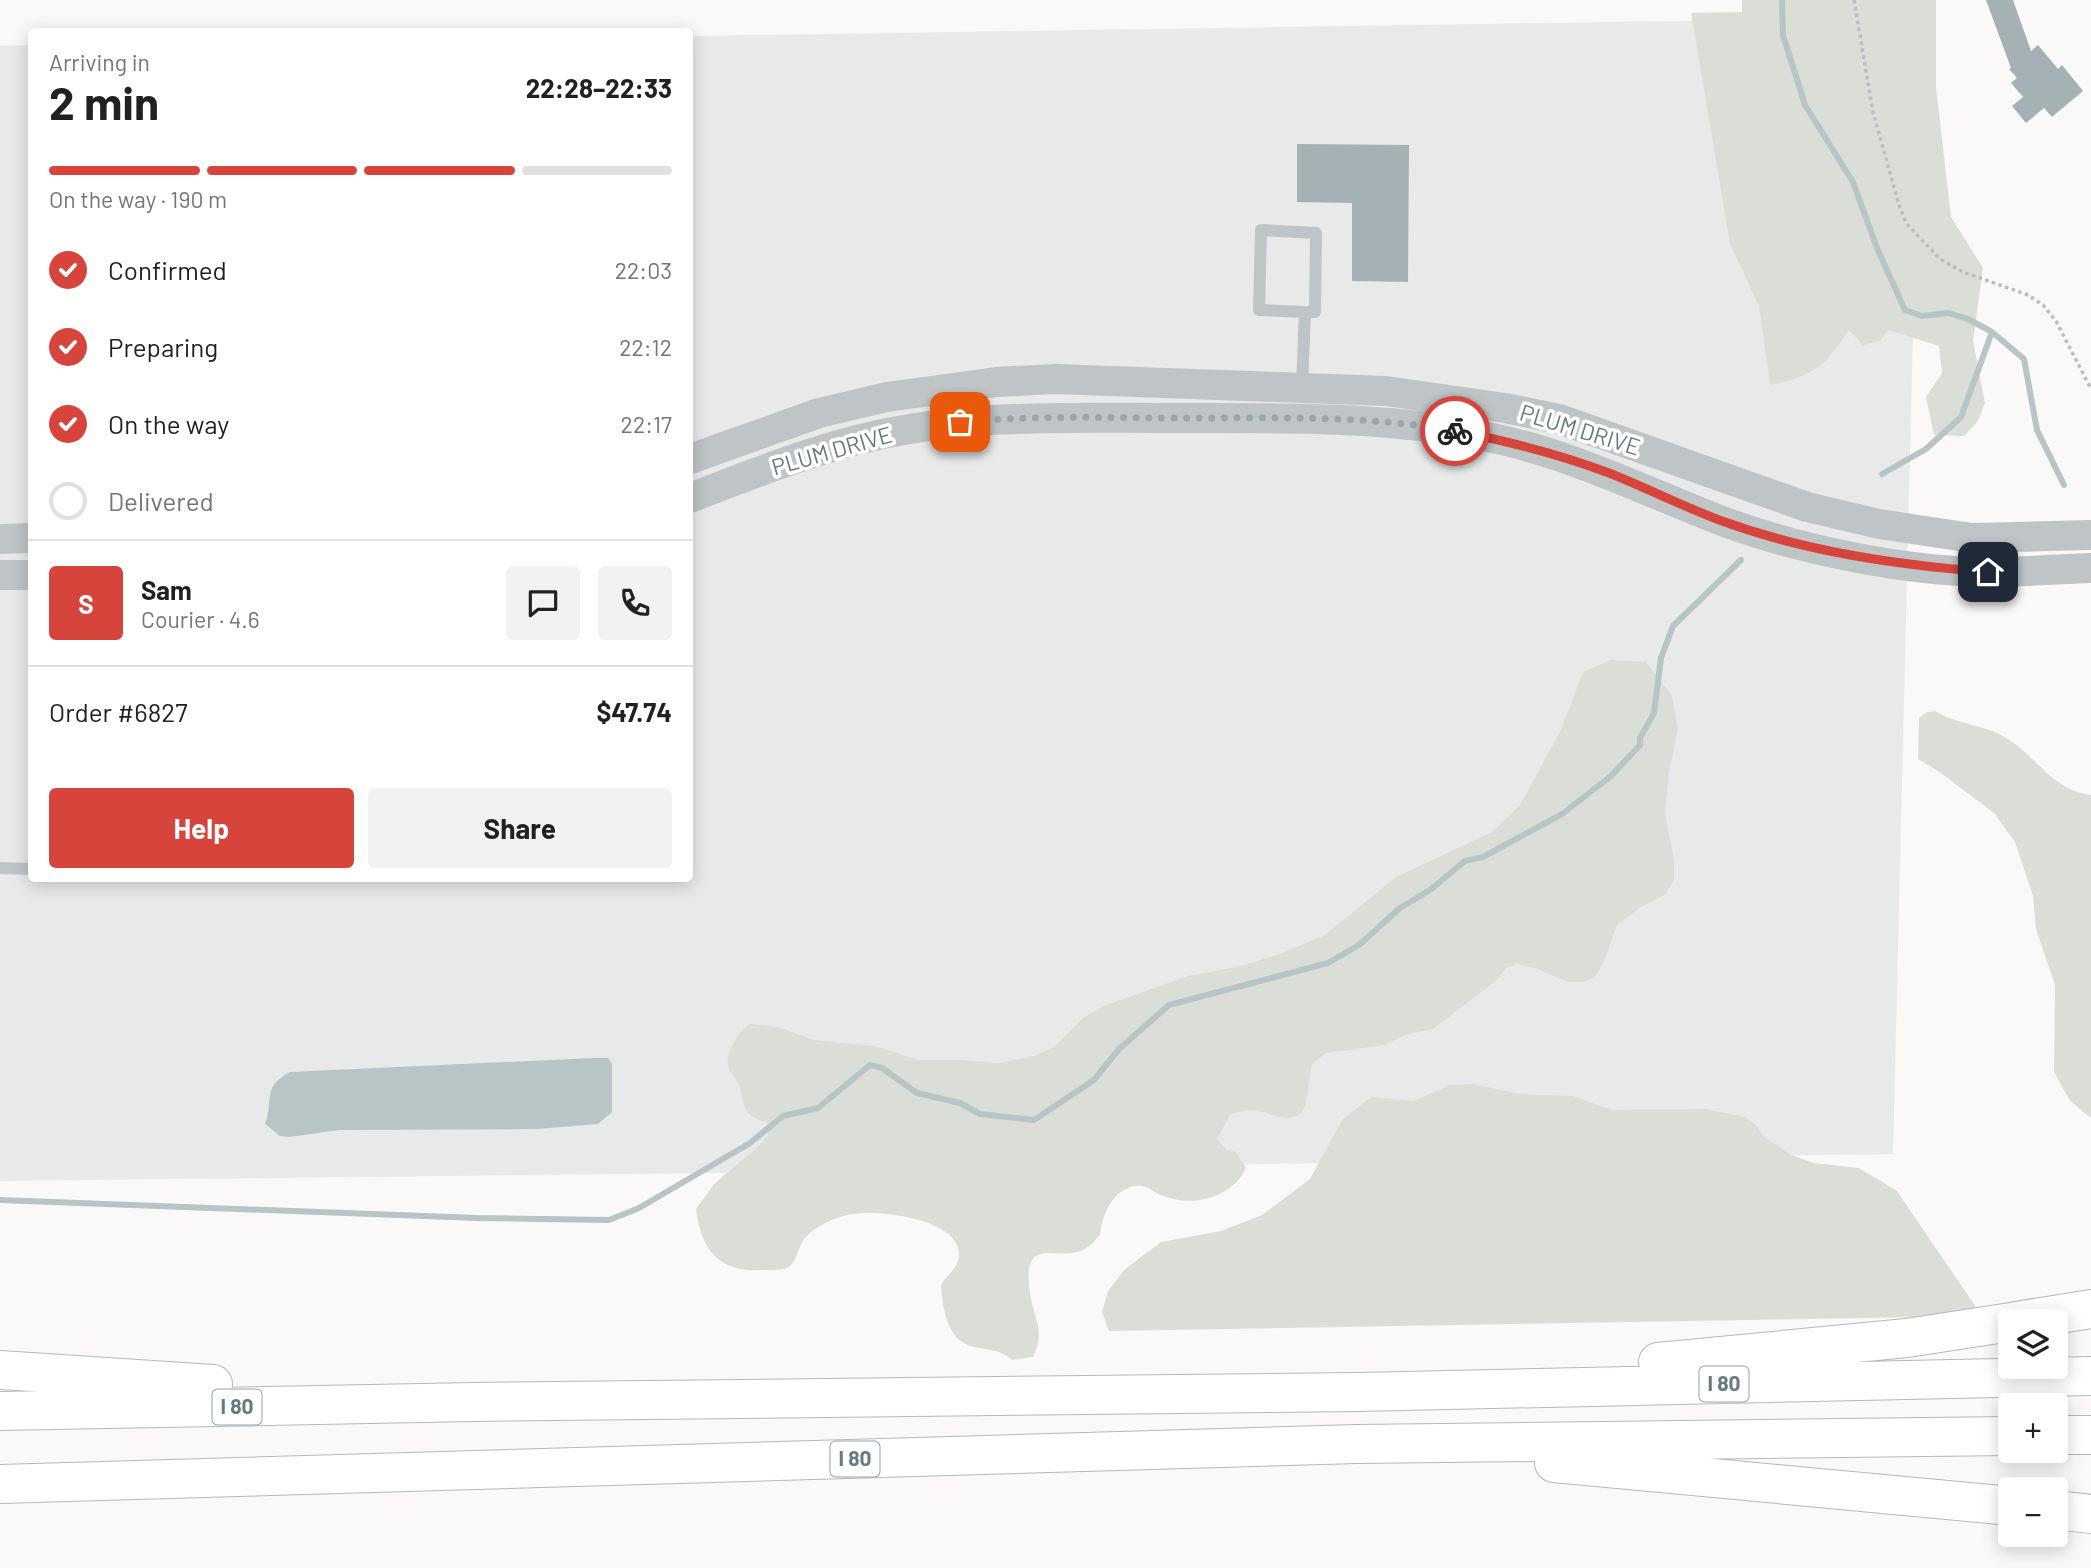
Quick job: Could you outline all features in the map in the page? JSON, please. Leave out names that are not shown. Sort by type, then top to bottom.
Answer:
[{"type":"highway","points":[[2068,1313],[2091,1309]]},
{"type":"highway","points":[[1358,1392],[1907,1338],[1998,1324]]},
{"type":"highway","points":[[0,1370],[473,1402]]},
{"type":"highway","name":"I 80","points":[[0,1411],[473,1402],[1358,1392],[2091,1376]]},
{"type":"highway","points":[[2068,1435],[2091,1435]]},
{"type":"highway","name":"I 80","points":[[0,1484],[1357,1444],[1998,1436]]},
{"type":"highway","points":[[1357,1444],[1998,1505]]},
{"type":"highway","points":[[0,1497],[353,1474]]},
{"type":"highway","points":[[2068,1511],[2091,1514]]},
{"type":"street","name":"PLUM DRIVE","points":[[693,493],[711,466],[825,448],[875,435],[960,422],[1302,403],[1386,391],[1480,403],[1559,419],[1601,432],[1699,471],[1807,507],[1892,544],[1929,568],[1988,572],[2091,568]]},
{"type":"street","name":"PLUM DRIVE","points":[[1302,403],[1506,441],[1598,470],[1768,536],[1830,551],[1972,538],[2091,535]]},
{"type":"street","points":[[0,539],[28,538]]},
{"type":"street","points":[[0,575],[28,575]]},
{"type":"lane","points":[[1261,230],[1316,233],[1315,312],[1305,312],[1259,310],[1261,230]]},
{"type":"lane","points":[[1302,403],[1305,312]]},
{"type":"lane","points":[[0,868],[28,869]]},
{"type":"path","points":[[1854,0],[1873,111],[1906,223],[1940,259],[1963,272],[2028,295],[2043,305],[2056,321],[2091,388]]},
{"type":"shaded area","points":[[1742,0],[1936,0],[1936,87],[1951,217],[1983,268],[1973,341],[1985,403],[1978,421],[1964,436],[1934,435],[1926,397],[1942,373],[1939,346],[1888,330],[1880,341],[1863,345],[1849,330],[1817,368],[1797,378],[1770,385],[1759,306],[1730,244],[1691,13],[1742,12]]},
{"type":"shaded area","points":[[1742,20],[1915,246],[1893,1154],[711,1173],[0,1181],[0,46],[28,45],[28,882],[693,882],[693,36]]},
{"type":"shaded area","points":[[1611,660],[1646,662],[1672,696],[1678,729],[1669,772],[1665,813],[1674,860],[1674,880],[1666,894],[1641,907],[1617,925],[1603,964],[1594,978],[1583,982],[1567,982],[1538,969],[1517,964],[1506,968],[1497,980],[1433,1029],[1405,1035],[1384,1045],[1326,1053],[1312,1064],[1306,1103],[1300,1114],[1287,1118],[1252,1110],[1230,1115],[1217,1139],[1227,1150],[1236,1152],[1246,1168],[1240,1179],[1221,1194],[1185,1201],[1172,1199],[1143,1186],[1121,1192],[1106,1212],[1100,1235],[1088,1247],[1073,1253],[1043,1254],[1036,1256],[1031,1263],[1030,1293],[1039,1332],[1033,1357],[1012,1360],[998,1352],[963,1343],[956,1337],[947,1321],[941,1285],[955,1268],[959,1254],[955,1241],[945,1231],[929,1223],[891,1214],[838,1217],[809,1234],[791,1266],[777,1270],[745,1270],[733,1267],[714,1255],[707,1246],[696,1209],[715,1183],[758,1147],[768,1135],[767,1122],[751,1115],[744,1106],[740,1088],[728,1066],[732,1046],[749,1024],[778,1027],[814,1040],[875,1046],[918,1060],[999,1063],[1034,1056],[1054,1047],[1083,1018],[1104,1006],[1188,976],[1241,966],[1277,955],[1325,935],[1396,877],[1492,832],[1520,805],[1561,730],[1583,672]]},
{"type":"shaded area","points":[[1935,711],[2001,735],[2013,742],[2053,778],[2076,791],[2091,795],[2091,1118],[2070,1101],[2054,1072],[2055,985],[2036,929],[2033,896],[2015,842],[1994,813],[1918,759],[1919,718],[1927,712]]},
{"type":"shaded area","points":[[608,1058],[612,1064],[612,1112],[598,1124],[536,1129],[339,1130],[289,1137],[280,1136],[265,1124],[272,1089],[275,1083],[290,1072]]},
{"type":"shaded area","points":[[1473,1084],[1520,1094],[1573,1096],[1612,1110],[1706,1109],[1745,1117],[1756,1125],[1763,1136],[1791,1155],[1814,1163],[1859,1168],[1897,1191],[1982,1316],[1109,1331],[1102,1312],[1108,1291],[1124,1270],[1161,1242],[1221,1231],[1262,1215],[1310,1179],[1343,1119],[1371,1097],[1414,1101],[1449,1085]]},
{"type":"building","points":[[1986,0],[2013,0],[2031,51],[2038,45],[2058,69],[2062,65],[2083,91],[2052,117],[2044,108],[2026,123],[2012,106],[2023,97],[2011,83],[2017,78],[2009,69],[2011,68]]},
{"type":"building","points":[[1297,144],[1409,145],[1408,282],[1352,281],[1352,203],[1297,202]]},
{"type":"waterway","points":[[1782,0],[1783,35],[1805,105],[1853,182],[1877,248],[1905,310],[1922,316],[1948,313],[1968,319],[1992,332],[2024,359],[2037,430],[2064,485]]},
{"type":"waterway","points":[[1882,474],[1926,449],[1961,417],[1992,332]]},
{"type":"waterway","points":[[0,1200],[477,1218],[609,1220],[639,1208],[750,1143],[783,1116],[818,1108],[870,1065],[882,1068],[917,1093],[960,1103],[980,1114],[1034,1120],[1094,1080],[1119,1049],[1169,1005],[1328,963],[1359,945],[1400,908],[1430,890],[1465,861],[1483,857],[1562,814],[1611,776],[1640,745],[1640,738],[1654,713],[1661,658],[1673,626],[1741,560]]},
{"type":"way so far","points":[[960,422],[1054,417],[1284,418],[1393,422],[1455,431]]},
{"type":"route","points":[[1455,431],[1506,441],[1568,459],[1768,536],[1830,551],[1929,568],[1988,572]]}]
